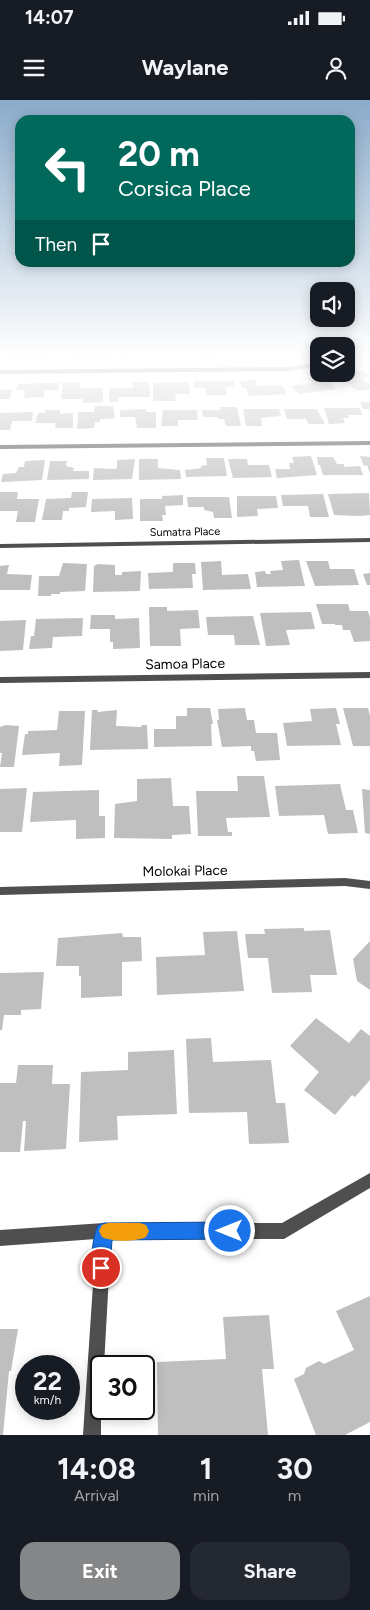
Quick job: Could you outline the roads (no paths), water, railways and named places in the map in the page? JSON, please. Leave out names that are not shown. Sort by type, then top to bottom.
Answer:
[{"type":"street","points":[[0,447],[370,443]]},
{"type":"street","name":"Sumatra Place","points":[[0,546],[370,540]]},
{"type":"street","name":"Samoa Place","points":[[0,680],[370,675]]},
{"type":"street","name":"Molokai Place","points":[[0,891],[345,882],[370,885]]},
{"type":"street","points":[[0,1238],[104,1231],[284,1231],[370,1180]]},
{"type":"street","points":[[92,1435],[104,1231]]}]
